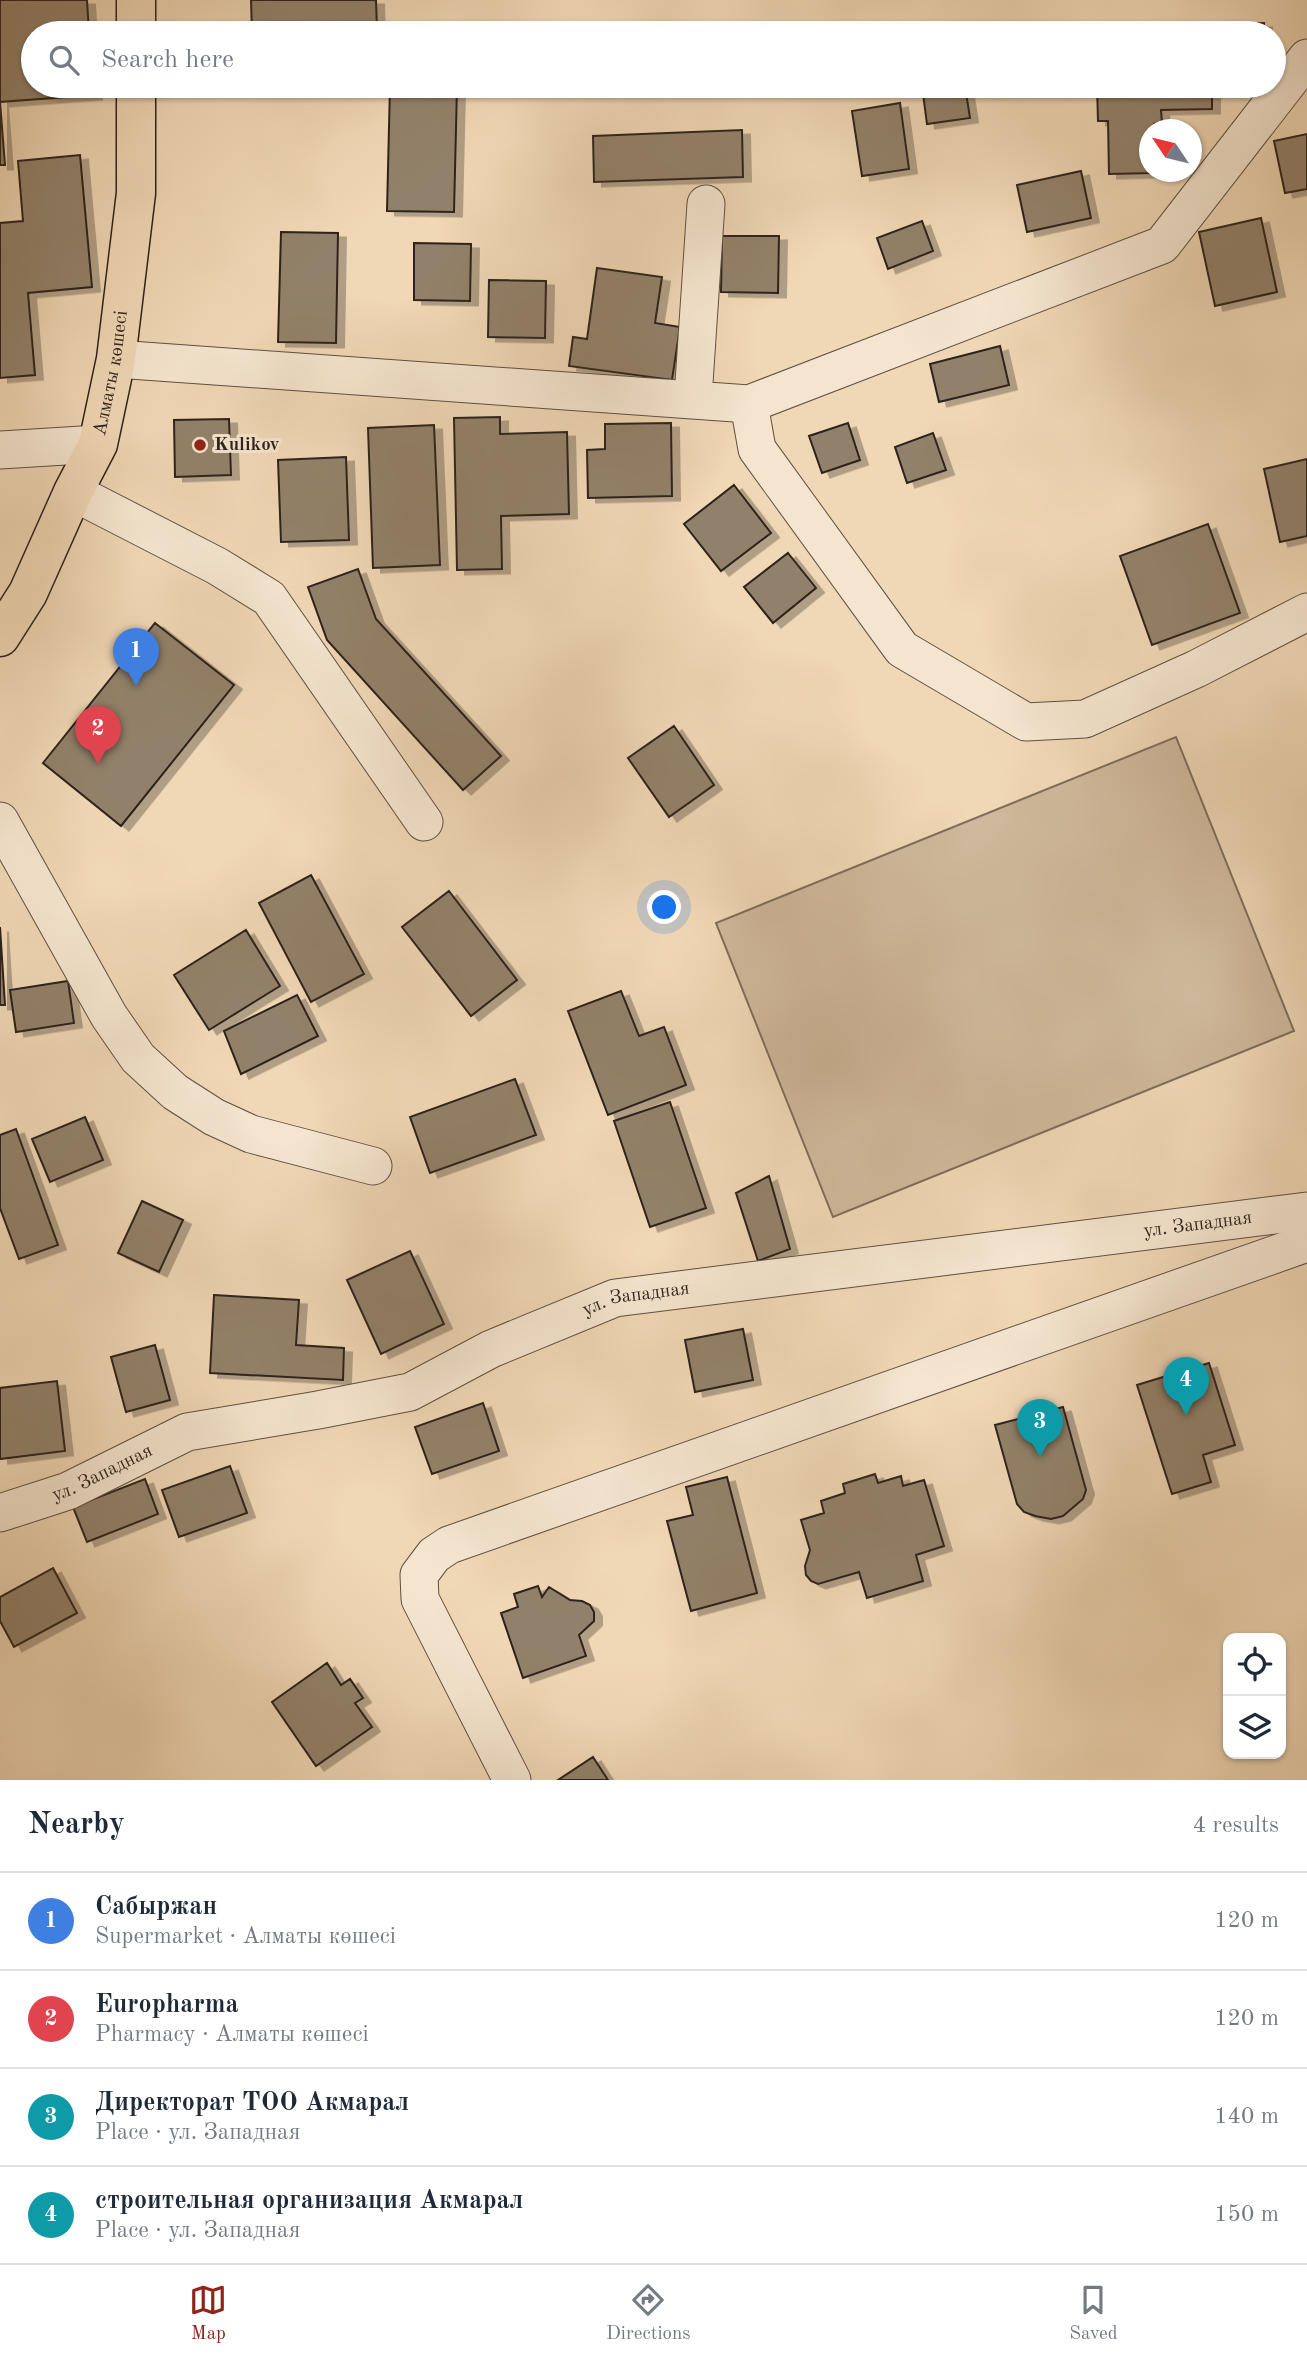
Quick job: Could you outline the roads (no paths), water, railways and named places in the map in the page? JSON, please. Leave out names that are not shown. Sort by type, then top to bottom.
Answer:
[{"type":"main road","points":[[136,0],[136,21]]},
{"type":"main road","name":"Алматы көшесі","points":[[0,637],[28,593],[97,444],[116,359],[136,193],[136,98]]},
{"type":"street","points":[[1286,85],[1307,58]]},
{"type":"street","points":[[116,359],[749,404],[1162,245],[1276,98]]},
{"type":"street","points":[[693,398],[706,204]]},
{"type":"street","points":[[749,404],[757,449],[902,649],[1026,722],[1085,719],[1196,669],[1307,612]]},
{"type":"street","points":[[0,450],[97,444]]},
{"type":"street","points":[[74,492],[218,566],[269,598],[424,822]]},
{"type":"street","points":[[0,821],[110,1016],[138,1058],[175,1092],[214,1117],[251,1134],[373,1166]]},
{"type":"street","name":"ул. Западная","points":[[0,1513],[68,1491],[187,1432],[410,1392],[491,1349],[615,1298],[1307,1211]]},
{"type":"street","points":[[512,1780],[420,1600],[419,1575],[434,1555],[449,1545],[1307,1243]]},
{"type":"place","name":"Kulikov","points":[[200,445]]},
{"type":"place","name":"Сабыржан","points":[[136,686]]},
{"type":"place","name":"Europharma","points":[[98,764]]},
{"type":"place","name":"строительная организация Акмарал","points":[[1186,1415]]},
{"type":"place","name":"Директорат ТОО Акмарал","points":[[1040,1457]]}]
